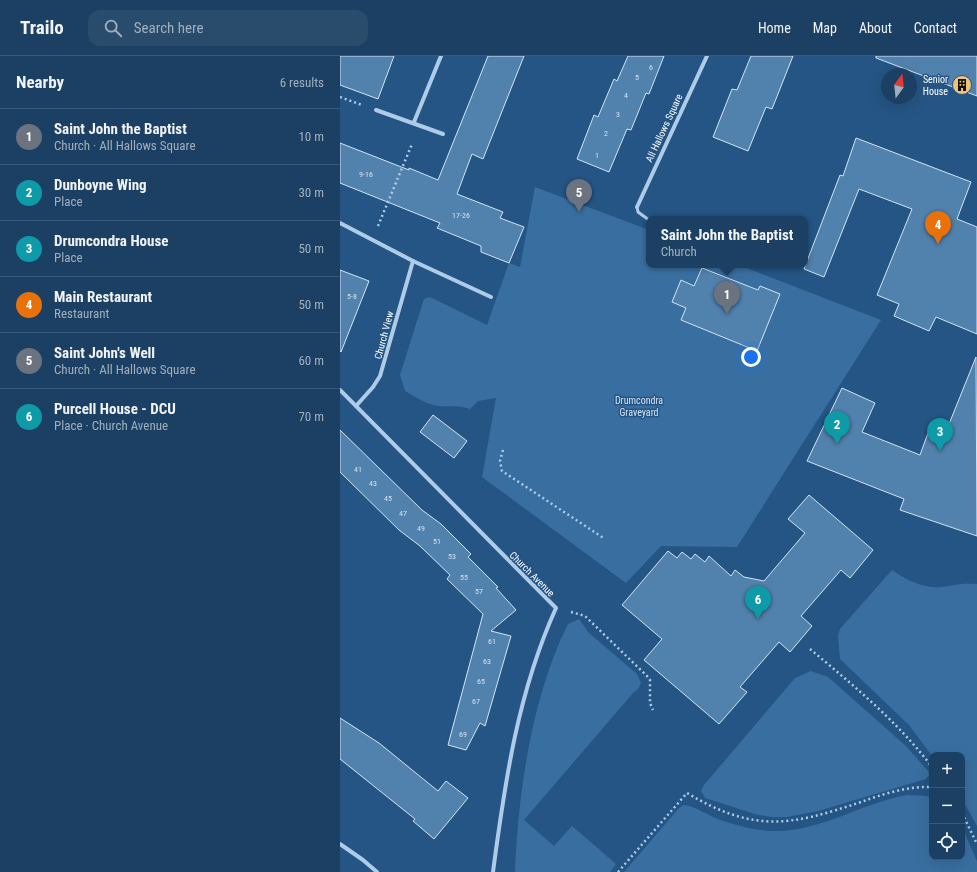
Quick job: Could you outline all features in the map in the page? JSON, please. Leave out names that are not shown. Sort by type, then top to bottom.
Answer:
[{"type":"street","points":[[414,122],[441,56]]},
{"type":"street","name":"All Hallows Square","points":[[637,207],[707,56]]},
{"type":"street","points":[[376,110],[414,122],[444,134]]},
{"type":"street","points":[[340,223],[413,261],[491,297]]},
{"type":"street","name":"Church View","points":[[356,406],[373,387],[382,371],[413,261]]},
{"type":"street","name":"Church Avenue","points":[[340,390],[556,608],[541,640],[515,732],[504,789],[493,872]]},
{"type":"street","points":[[340,844],[377,872]]},
{"type":"lane","points":[[637,207],[638,212],[646,218]]},
{"type":"path","points":[[340,97],[376,110]]},
{"type":"path","points":[[373,240],[412,144]]},
{"type":"path","points":[[503,450],[500,461],[502,471],[605,539]]},
{"type":"path","points":[[556,608],[586,616],[648,677],[650,680],[650,706],[653,710]]},
{"type":"path","points":[[810,649],[865,696],[920,752],[929,763]]},
{"type":"path","points":[[618,872],[686,793],[703,803],[738,817],[771,823],[803,820],[886,794],[929,788]]},
{"type":"path","points":[[965,819],[977,844]]},
{"type":"green space","name":"Drumcondra Graveyard","points":[[535,187],[646,229],[646,268],[747,268],[881,320],[737,547],[661,546],[626,583],[482,477],[496,398],[478,401],[470,409],[429,404],[405,391],[400,375],[424,299],[430,297],[487,325],[509,263],[520,267]]},
{"type":"green space","points":[[892,570],[909,580],[929,587],[977,584],[977,826],[965,804],[965,752],[929,752],[909,725],[840,659],[838,635],[840,629]]},
{"type":"green space","points":[[579,619],[589,633],[637,674],[641,683],[638,689],[524,820],[554,846],[572,826],[616,864],[610,872],[515,872],[519,810],[529,745],[536,713],[545,682],[568,624]]},
{"type":"green space","points":[[811,671],[828,677],[906,746],[928,771],[929,775],[926,779],[818,811],[787,817],[771,817],[755,814],[705,798],[701,791],[704,785],[795,678]]},
{"type":"green space","points":[[907,795],[929,797],[929,860],[965,860],[965,834],[977,861],[977,872],[624,872],[679,808],[684,805],[718,819],[744,827],[771,831],[789,830],[823,823],[890,799]]},
{"type":"building","points":[[340,56],[394,56],[378,99],[340,85]]},
{"type":"building","points":[[488,56],[524,56],[483,159],[472,154],[457,194],[503,212],[500,218],[524,227],[509,263],[481,252],[481,246],[437,228],[440,223],[340,183],[340,143],[438,180]]},
{"type":"building","points":[[628,56],[664,56],[649,94],[646,93],[631,130],[627,129],[609,172],[577,159],[594,115],[598,117],[614,79],[617,81]]},
{"type":"building","points":[[751,56],[793,56],[772,109],[766,107],[748,151],[713,137],[732,89],[737,90]]},
{"type":"building","name":"Senior House","points":[[876,56],[977,56],[977,96],[917,73],[917,68],[903,68],[876,58]]},
{"type":"building","points":[[856,138],[971,182],[957,219],[977,227],[977,334],[936,317],[929,331],[894,316],[899,304],[877,295],[912,209],[859,189],[824,277],[804,269],[808,268],[808,259],[840,175],[843,176]]},
{"type":"building","points":[[702,268],[758,290],[760,286],[780,294],[757,351],[681,320],[686,308],[672,302],[681,280],[694,286]]},
{"type":"building","points":[[340,270],[369,281],[341,352],[340,351]]},
{"type":"building","points":[[976,357],[977,536],[900,510],[904,499],[807,461],[842,388],[875,403],[862,432],[920,455],[928,433],[943,439]]},
{"type":"building","points":[[433,415],[467,441],[454,458],[420,432]]},
{"type":"building","points":[[340,430],[422,510],[441,524],[471,554],[468,557],[498,587],[496,588],[516,610],[491,631],[511,636],[485,726],[480,723],[466,750],[448,745],[483,614],[447,579],[450,575],[420,546],[399,530],[340,472]]},
{"type":"building","points":[[809,495],[873,550],[850,578],[841,570],[801,616],[812,626],[790,652],[779,642],[740,687],[747,692],[719,724],[644,660],[662,639],[622,605],[668,551],[677,558],[682,552],[691,559],[695,554],[705,562],[709,556],[731,576],[735,570],[744,577],[764,581],[805,533],[788,519]]},
{"type":"building","points":[[340,718],[379,743],[438,791],[446,781],[468,798],[434,839],[413,821],[415,819],[340,759]]},
{"type":"place","name":"Senior House","points":[[962,85]]},
{"type":"place","name":"Saint John's Well","points":[[579,212]]},
{"type":"place","name":"Main Restaurant","points":[[938,244]]},
{"type":"place","name":"Saint John the Baptist","points":[[727,314]]},
{"type":"place","name":"Dunboyne Wing","points":[[837,444]]},
{"type":"place","name":"Drumcondra House","points":[[940,451]]},
{"type":"place","name":"Purcell House - DCU","points":[[758,619]]}]
